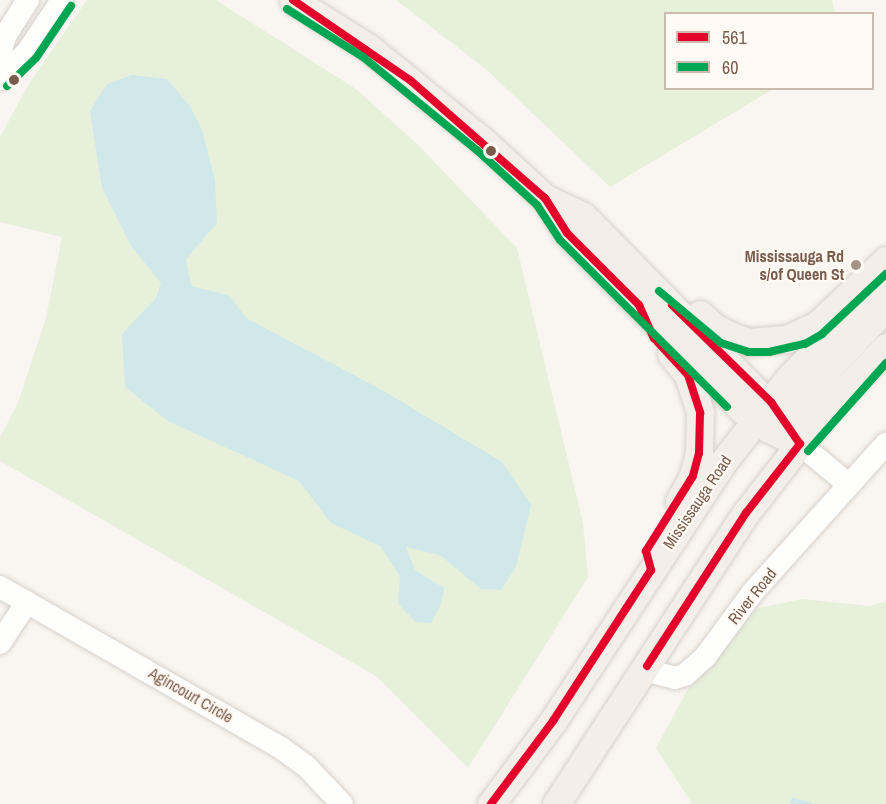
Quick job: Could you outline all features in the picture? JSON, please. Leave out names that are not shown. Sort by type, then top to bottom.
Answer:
[{"type":"main road","points":[[293,0],[410,80],[545,198],[583,216],[763,412]]},
{"type":"main road","points":[[545,198],[567,233],[639,305],[800,444]]},
{"type":"main road","points":[[624,258],[659,277],[714,327],[750,342],[787,339],[809,330],[886,260]]},
{"type":"main road","name":"Mississauga Road","points":[[491,804],[553,721],[723,462],[763,412],[886,279]]},
{"type":"main road","points":[[639,305],[654,338],[688,375],[700,413],[699,453],[693,476],[646,551],[651,570]]},
{"type":"main road","points":[[800,444],[795,412],[801,398],[886,307]]},
{"type":"main road","points":[[556,804],[746,513],[800,444],[886,347]]},
{"type":"street","points":[[0,54],[5,36],[28,0]]},
{"type":"street","points":[[0,79],[28,51],[62,0]]},
{"type":"street","points":[[800,444],[848,484]]},
{"type":"street","name":"River Road","points":[[644,670],[675,678],[685,675],[705,657],[753,592],[886,444]]},
{"type":"street","name":"Agincourt Circle","points":[[0,587],[281,748],[306,766],[342,804]]},
{"type":"street","points":[[0,643],[27,602]]},
{"type":"green space","points":[[87,0],[216,0],[356,89],[418,145],[517,248],[583,523],[588,577],[468,768],[376,676],[0,461],[0,437],[18,403],[46,318],[62,237],[0,222],[0,137],[30,82]]},
{"type":"green space","points":[[396,0],[832,0],[835,12],[664,12],[664,90],[771,90],[610,187],[487,70]]},
{"type":"green space","points":[[802,599],[869,606],[886,601],[886,804],[692,804],[656,748],[689,687],[750,610]]},
{"type":"water","points":[[132,75],[167,79],[190,106],[202,130],[215,180],[217,223],[186,259],[191,286],[230,296],[246,318],[382,390],[502,462],[531,505],[516,567],[501,590],[481,589],[440,555],[406,547],[415,570],[444,588],[441,604],[431,623],[416,622],[398,604],[400,576],[380,546],[331,523],[299,481],[168,421],[125,387],[122,334],[156,298],[161,283],[131,246],[102,188],[90,111],[107,84]]},
{"type":"waterway","points":[[792,804],[793,800],[809,804]]},
{"type":"transit line","name":"561","points":[[293,0],[410,80],[545,198],[567,233],[639,305],[654,338],[688,375],[700,413],[699,453],[693,476],[646,551],[651,570],[553,721],[491,804]]},
{"type":"transit line","name":"60","points":[[7,86],[36,58],[71,6]]},
{"type":"transit line","name":"60","points":[[287,9],[363,57],[478,151],[537,205],[560,240],[727,407]]},
{"type":"transit line","name":"60","points":[[659,291],[721,343],[748,352],[769,352],[805,344],[822,334],[886,274]]},
{"type":"transit line","name":"561","points":[[672,305],[771,402],[800,444]]},
{"type":"transit line","name":"60","points":[[808,451],[886,363]]},
{"type":"transit line","name":"561","points":[[647,666],[746,513],[800,444]]},
{"type":"place","name":"Mississauga Rd s/of Queen St","points":[[856,265]]}]
